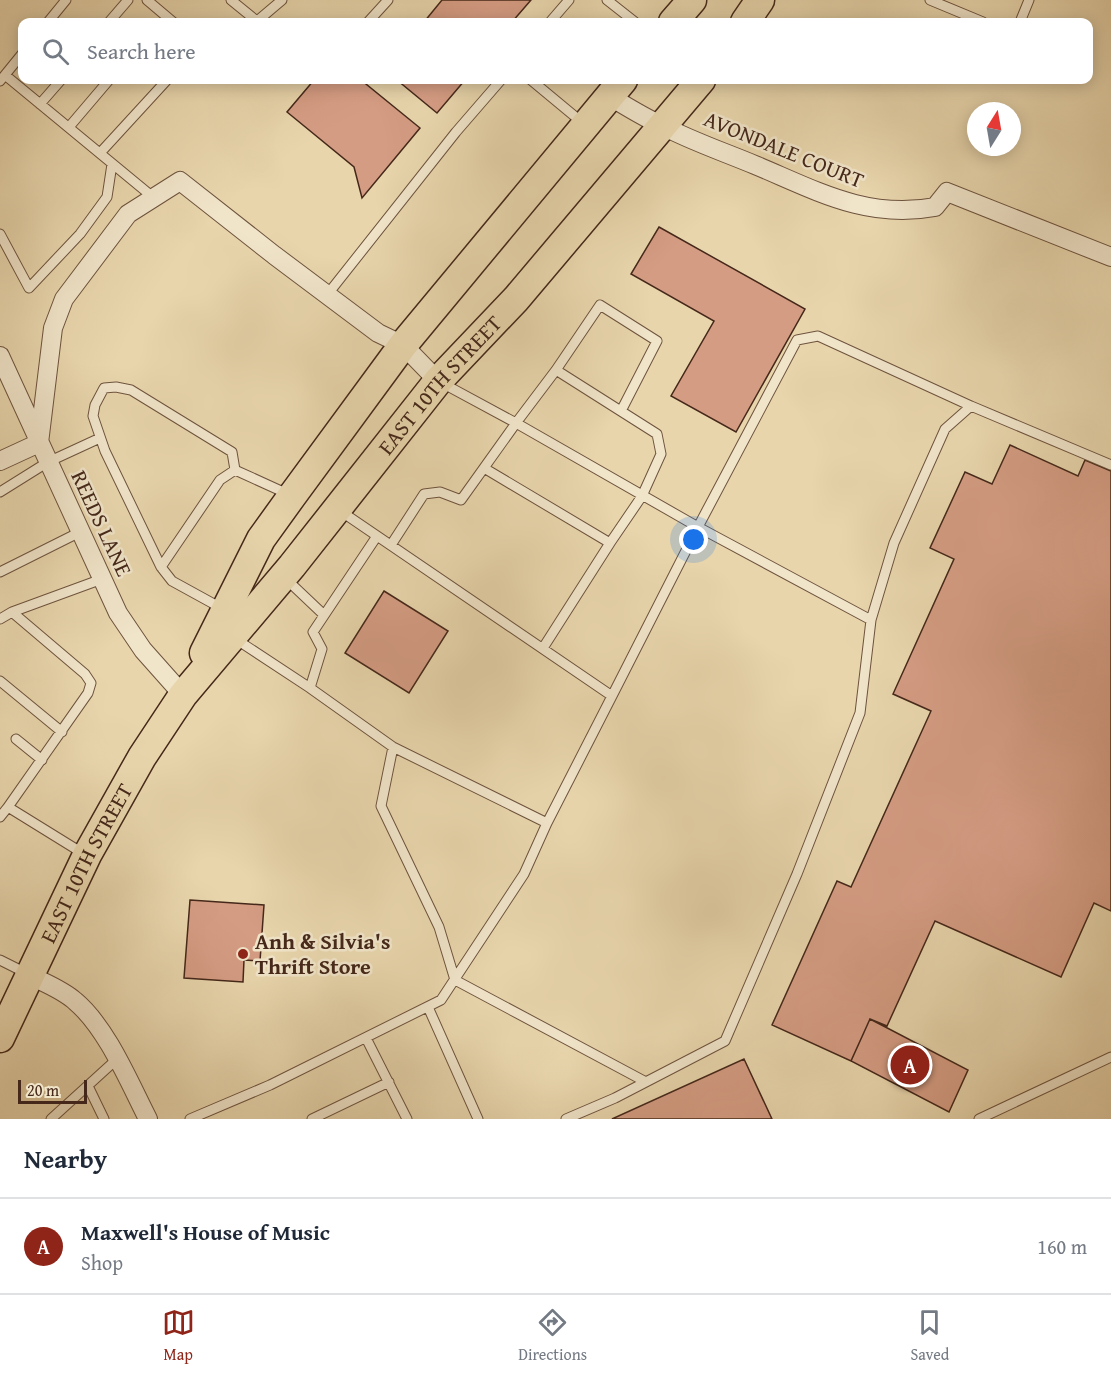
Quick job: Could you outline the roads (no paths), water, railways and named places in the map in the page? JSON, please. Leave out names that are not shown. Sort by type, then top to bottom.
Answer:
[{"type":"main road","points":[[676,18],[692,0]]},
{"type":"main road","points":[[748,18],[760,0]]},
{"type":"main road","name":"EAST 10TH STREET","points":[[229,624],[283,576],[438,381],[516,299],[698,84]]},
{"type":"main road","name":"EAST 10TH STREET","points":[[0,1038],[87,855],[142,757],[229,624],[261,539],[403,345],[616,88]]},
{"type":"street","name":"AVONDALE COURT","points":[[616,88],[662,126],[811,190],[878,210],[915,211],[935,207],[947,192],[1111,257]]},
{"type":"street","points":[[0,461],[39,443],[53,328],[64,299],[128,214],[180,181],[378,333],[403,345],[438,381]]},
{"type":"street","name":"REEDS LANE","points":[[0,356],[102,579],[130,633],[183,695]]},
{"type":"street","points":[[31,976],[75,1000],[100,1032],[117,1059],[148,1119]]},
{"type":"lane","points":[[51,18],[66,0]]},
{"type":"lane","points":[[112,18],[128,0]]},
{"type":"lane","points":[[147,0],[168,18]]},
{"type":"lane","points":[[231,0],[252,18]]},
{"type":"lane","points":[[262,18],[282,0]]},
{"type":"lane","points":[[372,18],[388,0]]},
{"type":"lane","points":[[607,0],[630,18]]},
{"type":"lane","points":[[930,0],[973,18]]},
{"type":"lane","points":[[1022,18],[1029,0]]},
{"type":"lane","points":[[553,18],[565,1]]},
{"type":"lane","points":[[160,18],[164,14]]},
{"type":"lane","points":[[18,59],[3,78],[40,104],[154,198]]},
{"type":"lane","points":[[40,104],[58,84]]},
{"type":"lane","points":[[69,128],[106,84]]},
{"type":"lane","points":[[100,153],[163,84]]},
{"type":"lane","points":[[327,294],[456,132],[498,84]]},
{"type":"lane","points":[[536,84],[586,125]]},
{"type":"lane","points":[[0,234],[29,288],[80,234],[107,197],[112,164]]},
{"type":"lane","points":[[391,545],[424,494],[440,492],[461,500],[556,370],[600,304],[657,341],[621,411]]},
{"type":"lane","points":[[190,1119],[270,1085],[441,1000],[524,874],[547,823],[698,527],[797,340],[818,336],[971,406],[1111,465]]},
{"type":"lane","points":[[543,648],[642,496],[661,454],[657,434],[556,370]]},
{"type":"lane","points":[[438,381],[698,527],[871,620]]},
{"type":"lane","points":[[235,470],[232,452],[131,390],[116,387],[104,388],[95,405],[93,416],[100,438],[161,567],[172,581],[310,688],[393,747],[547,823]]},
{"type":"lane","points":[[566,1119],[615,1098],[725,1041],[801,864],[860,713],[871,620],[894,543],[945,429],[971,406]]},
{"type":"lane","points":[[0,492],[48,462],[100,438]]},
{"type":"lane","points":[[484,468],[610,543]]},
{"type":"lane","points":[[235,470],[292,496]]},
{"type":"lane","points":[[161,567],[220,480],[235,470]]},
{"type":"lane","points":[[337,509],[612,696]]},
{"type":"lane","points":[[0,572],[80,532]]},
{"type":"lane","points":[[310,688],[322,649],[313,632],[377,536]]},
{"type":"lane","points":[[283,576],[324,615]]},
{"type":"lane","points":[[0,619],[12,612],[102,579]]},
{"type":"lane","points":[[0,817],[62,732],[88,693],[91,683],[85,674],[12,612]]},
{"type":"lane","points":[[0,681],[62,732]]},
{"type":"lane","points":[[16,739],[42,760]]},
{"type":"lane","points":[[393,747],[381,806],[439,927],[455,980],[646,1082]]},
{"type":"lane","points":[[8,807],[87,855]]},
{"type":"lane","points":[[0,960],[31,976]]},
{"type":"lane","points":[[428,1007],[478,1119]]},
{"type":"lane","points":[[366,1038],[407,1119]]},
{"type":"lane","points":[[979,1119],[1111,1057]]},
{"type":"lane","points":[[51,1119],[117,1059]]},
{"type":"lane","points":[[312,1119],[388,1082]]},
{"type":"lane","points":[[88,1086],[104,1119]]},
{"type":"place","name":"Anh & Silvia's Thrift Store","points":[[243,954]]},
{"type":"place","name":"Maxwell's House of Music","points":[[910,1065]]}]
